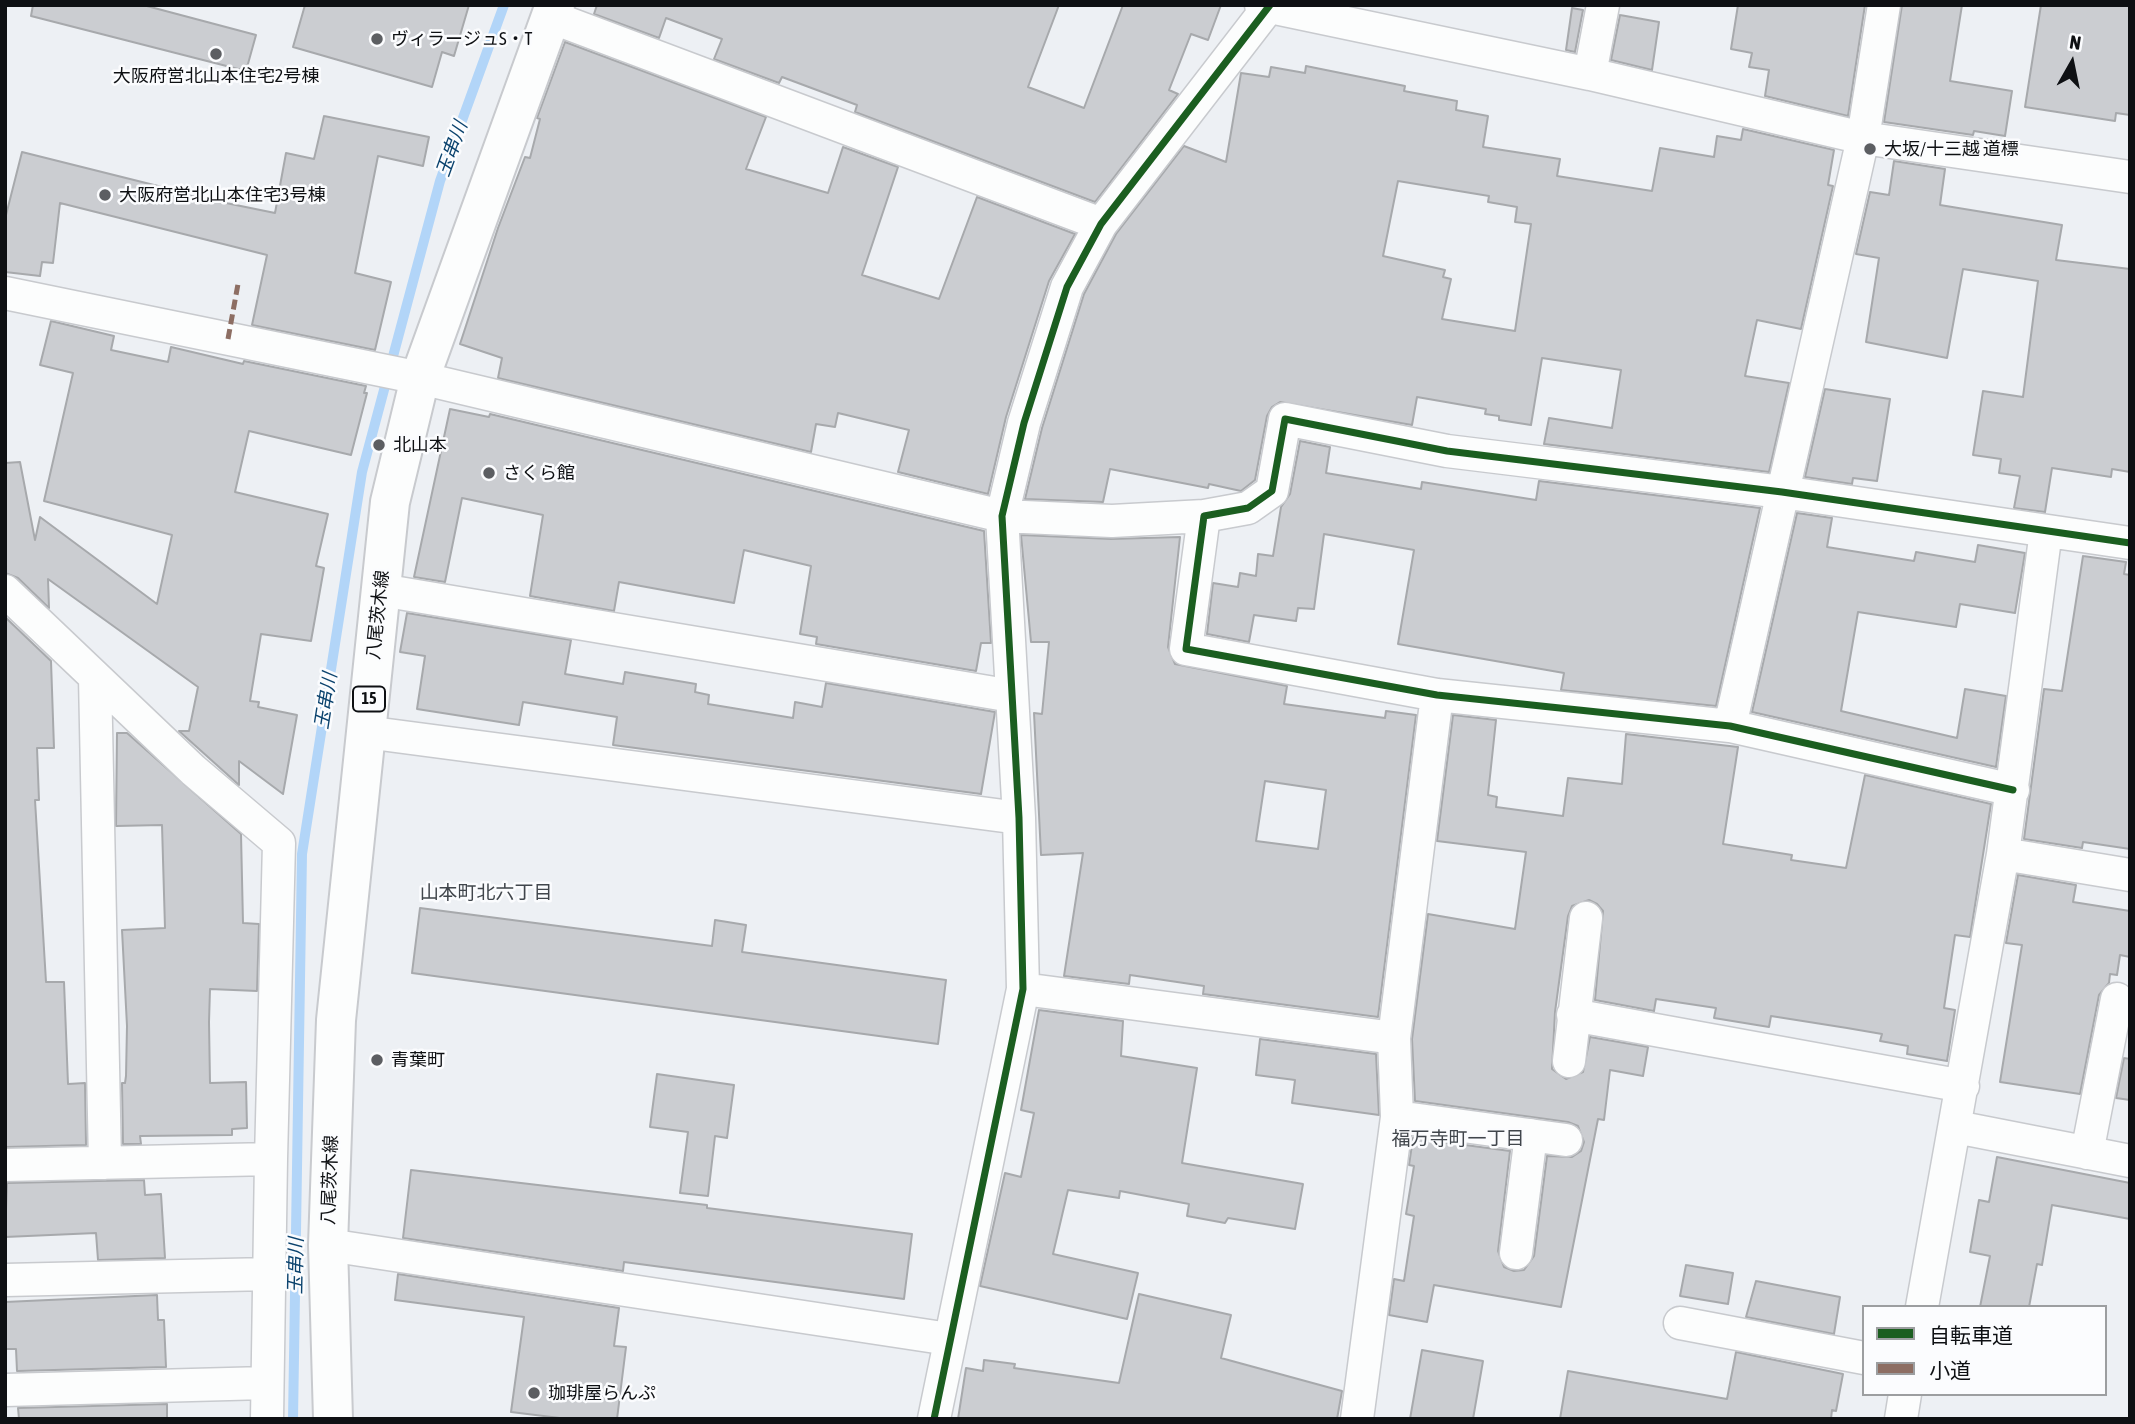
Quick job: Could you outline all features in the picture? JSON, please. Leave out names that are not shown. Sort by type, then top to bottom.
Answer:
[{"type":"main road","name":"八尾茨木線","points":[[333,1419],[328,1245],[336,1020],[390,502],[418,378],[553,11]]},
{"type":"street","points":[[1590,74],[1603,5]]},
{"type":"street","points":[[1730,726],[1863,138],[1884,5]]},
{"type":"street","points":[[934,1419],[1023,989],[1019,818],[1002,516],[1024,423],[1067,287],[1101,224],[1266,6],[1590,74],[1863,138],[2130,177]]},
{"type":"street","points":[[553,11],[1101,224]]},
{"type":"street","points":[[5,293],[418,378],[1002,516],[1112,521],[1204,516],[1248,508],[1272,491],[1285,419],[1447,451],[1782,492],[2130,543]]},
{"type":"street","points":[[1204,516],[1186,649],[1437,695],[1730,726],[2013,789]]},
{"type":"street","points":[[1922,1305],[1964,1086],[2003,854],[2046,531]]},
{"type":"street","points":[[381,590],[1012,696]]},
{"type":"street","points":[[5,591],[193,770],[279,843],[265,1383],[267,1419]]},
{"type":"street","points":[[95,677],[105,1163]]},
{"type":"street","points":[[1357,1419],[1397,1117],[1394,1038],[1437,695]]},
{"type":"street","points":[[365,732],[1019,818]]},
{"type":"street","points":[[2003,854],[2130,875]]},
{"type":"street","points":[[1569,1061],[1586,918]]},
{"type":"street","points":[[1023,989],[1394,1038]]},
{"type":"street","points":[[2087,1153],[2117,999]]},
{"type":"street","points":[[1573,1015],[1964,1086]]},
{"type":"street","points":[[1397,1117],[1566,1140]]},
{"type":"street","points":[[1956,1127],[2130,1161]]},
{"type":"street","points":[[1516,1253],[1531,1135]]},
{"type":"street","points":[[5,1165],[271,1159]]},
{"type":"street","points":[[328,1245],[949,1339]]},
{"type":"street","points":[[5,1280],[269,1274]]},
{"type":"street","points":[[1680,1323],[1862,1358]]},
{"type":"street","points":[[5,1390],[265,1383]]},
{"type":"street","points":[[1901,1419],[1905,1396]]},
{"type":"building","name":"大阪府営北山本住宅2号棟","points":[[33,5],[143,5],[256,35],[246,71],[31,16]]},
{"type":"building","name":"ヴィラージュS・T","points":[[305,5],[469,5],[454,56],[442,52],[432,87],[293,47]]},
{"type":"building","points":[[597,5],[1059,5],[1028,87],[1084,108],[1123,5],[1221,5],[1208,40],[1191,34],[1169,90],[1178,94],[1095,202],[855,112],[857,105],[782,77],[779,83],[714,59],[722,39],[666,18],[659,38],[594,14]]},
{"type":"building","points":[[1738,5],[1865,5],[1848,116],[1765,96],[1769,70],[1749,67],[1752,53],[1731,49]]},
{"type":"building","points":[[1902,5],[1962,5],[1950,81],[2012,91],[2005,136],[1974,131],[1973,135],[1884,122]]},
{"type":"building","points":[[2041,5],[2130,5],[2130,115],[2116,113],[2115,121],[2025,107]]},
{"type":"building","points":[[1572,8],[1583,10],[1575,52],[1566,50]]},
{"type":"building","points":[[1620,15],[1659,22],[1652,70],[1611,60]]},
{"type":"building","points":[[565,42],[766,117],[746,169],[828,193],[843,147],[898,167],[862,275],[939,299],[977,197],[1075,234],[1049,281],[1006,417],[988,494],[898,472],[909,430],[838,413],[835,427],[816,424],[811,452],[498,378],[502,358],[460,344],[498,228],[525,157],[530,158],[540,119],[537,118]]},
{"type":"building","points":[[1306,66],[1405,86],[1404,91],[1457,101],[1456,110],[1488,116],[1483,147],[1560,159],[1557,176],[1652,191],[1660,148],[1714,157],[1717,136],[1741,140],[1743,129],[1834,150],[1828,185],[1833,186],[1801,329],[1757,320],[1745,376],[1789,383],[1769,472],[1544,444],[1549,418],[1612,428],[1621,370],[1542,358],[1531,425],[1499,420],[1499,416],[1485,414],[1486,409],[1417,397],[1412,425],[1280,402],[1272,407],[1267,416],[1255,480],[1241,491],[1209,484],[1208,488],[1110,469],[1103,502],[1025,499],[1042,428],[1084,294],[1116,234],[1184,146],[1226,162],[1241,73],[1269,77],[1271,67],[1305,73]],"holes":[[[1398,181],[1489,196],[1488,202],[1517,207],[1515,222],[1531,224],[1515,331],[1442,319],[1451,279],[1443,277],[1445,270],[1383,256]]]},
{"type":"building","points":[[324,116],[429,137],[423,166],[378,156],[355,273],[391,282],[375,350],[252,325],[267,255],[60,203],[53,263],[42,262],[40,276],[5,272],[5,219],[22,152],[182,194],[275,213],[286,153],[314,159]]},
{"type":"building","points":[[1894,161],[1945,169],[1940,205],[2062,225],[2056,260],[2130,269],[2130,472],[2112,469],[2111,477],[2052,468],[2045,512],[2014,508],[2020,476],[1999,473],[2001,459],[1973,455],[1983,391],[2023,397],[2038,281],[1963,269],[1947,358],[1866,342],[1879,258],[1856,254],[1870,192],[1889,195]]},
{"type":"building","points":[[51,321],[114,336],[111,350],[168,362],[171,347],[243,364],[244,361],[366,386],[364,393],[367,393],[351,455],[249,431],[235,492],[328,514],[316,566],[324,568],[311,641],[261,634],[250,701],[259,702],[258,707],[297,715],[283,794],[239,761],[239,785],[179,731],[189,731],[198,687],[48,579],[49,608],[18,578],[5,573],[5,463],[20,462],[35,540],[40,517],[157,604],[172,535],[44,501],[73,373],[40,365]]},
{"type":"building","points":[[1825,389],[1890,399],[1877,481],[1853,478],[1852,484],[1805,477]]},
{"type":"building","points":[[450,409],[489,417],[490,414],[984,531],[991,643],[981,643],[976,671],[816,644],[817,637],[800,634],[811,566],[744,550],[734,603],[619,582],[614,611],[530,596],[543,515],[462,498],[445,582],[414,577]]},
{"type":"building","points":[[1300,441],[1330,447],[1326,473],[1421,489],[1422,482],[1536,500],[1539,481],[1760,508],[1716,706],[1561,690],[1564,673],[1398,644],[1414,550],[1324,534],[1314,609],[1298,608],[1296,621],[1254,615],[1249,642],[1207,634],[1213,583],[1238,587],[1240,573],[1256,576],[1258,554],[1273,556],[1281,507],[1290,494]]},
{"type":"building","points":[[1797,513],[1832,518],[1827,547],[1914,561],[1916,552],[1975,562],[1978,545],[2025,553],[2015,613],[1960,604],[1956,627],[1858,612],[1841,711],[1957,738],[1965,689],[2006,696],[1996,767],[1752,712]]},
{"type":"building","points":[[1021,535],[1111,539],[1180,537],[1168,647],[1175,664],[1287,686],[1284,704],[1385,718],[1386,711],[1416,715],[1378,1017],[1203,994],[1204,986],[1130,975],[1129,984],[1064,976],[1083,853],[1041,855],[1034,713],[1042,714],[1049,642],[1031,642]],"holes":[[[1265,781],[1326,790],[1318,849],[1256,841]]]},
{"type":"building","points":[[2083,556],[2126,562],[2124,574],[2130,575],[2130,849],[2083,842],[2082,848],[2024,839],[2044,689],[2062,691]]},
{"type":"building","points":[[407,613],[571,640],[565,674],[623,684],[625,672],[696,684],[695,692],[709,695],[708,704],[793,718],[795,702],[822,707],[826,683],[995,712],[981,794],[613,745],[617,717],[523,702],[519,725],[417,709],[425,656],[400,652]]},
{"type":"building","points":[[5,617],[51,661],[54,748],[37,748],[39,800],[35,800],[46,982],[64,982],[68,1084],[85,1083],[86,1145],[6,1147]]},
{"type":"building","points":[[1453,715],[1496,720],[1488,795],[1497,797],[1496,807],[1563,816],[1568,778],[1622,784],[1626,734],[1738,747],[1723,844],[1792,855],[1791,860],[1846,868],[1865,775],[1991,804],[1970,937],[1955,935],[1944,1008],[1955,1010],[1947,1061],[1907,1054],[1908,1046],[1880,1041],[1882,1034],[1771,1016],[1769,1027],[1714,1018],[1716,1008],[1656,999],[1654,1011],[1595,1000],[1603,911],[1589,900],[1572,906],[1568,916],[1555,1012],[1552,1069],[1566,1079],[1583,1072],[1590,1037],[1648,1047],[1643,1076],[1610,1070],[1604,1120],[1598,1119],[1561,1307],[1434,1285],[1427,1322],[1389,1315],[1394,1279],[1404,1281],[1414,1216],[1406,1214],[1414,1166],[1409,1165],[1413,1138],[1510,1151],[1498,1251],[1504,1267],[1514,1271],[1524,1270],[1534,1256],[1547,1156],[1572,1157],[1581,1151],[1584,1142],[1578,1126],[1568,1122],[1415,1101],[1412,1039],[1428,914],[1515,929],[1526,852],[1437,841]]},
{"type":"building","points":[[117,733],[127,733],[241,834],[243,923],[259,924],[257,991],[210,989],[209,1022],[210,1083],[246,1082],[247,1128],[232,1129],[232,1135],[140,1136],[141,1144],[123,1144],[122,1083],[125,1083],[126,1076],[127,1026],[122,930],[165,928],[162,825],[116,826]]},
{"type":"building","points":[[2018,875],[2076,885],[2073,902],[2130,911],[2130,957],[2120,955],[2117,975],[2110,974],[2109,983],[2099,995],[2080,1094],[2000,1082],[2022,945],[2006,943]]},
{"type":"building","points":[[420,908],[712,946],[715,920],[746,925],[742,952],[946,980],[938,1044],[412,973]]},
{"type":"building","points":[[1039,1010],[1123,1021],[1121,1056],[1197,1068],[1182,1163],[1303,1184],[1295,1229],[1228,1218],[1225,1223],[1187,1216],[1189,1204],[1120,1191],[1119,1198],[1068,1190],[1053,1254],[1138,1273],[1127,1319],[980,1286],[1005,1173],[1021,1177],[1034,1113],[1021,1110]]},
{"type":"building","points":[[1260,1039],[1376,1054],[1379,1115],[1292,1103],[1295,1080],[1256,1075]]},
{"type":"building","points":[[2124,1058],[2130,1059],[2130,1100],[2116,1098]]},
{"type":"building","points":[[657,1074],[734,1085],[727,1138],[715,1136],[708,1196],[680,1193],[688,1132],[650,1127]]},
{"type":"building","points":[[1997,1157],[2130,1183],[2130,1219],[2052,1205],[2042,1265],[2037,1264],[2029,1305],[1980,1305],[1990,1256],[1970,1252],[1979,1200],[1989,1202]]},
{"type":"building","points":[[411,1170],[707,1205],[707,1208],[912,1234],[904,1299],[624,1262],[623,1271],[403,1238]]},
{"type":"building","points":[[144,1180],[145,1195],[161,1194],[165,1258],[98,1260],[96,1233],[5,1237],[7,1183]]},
{"type":"building","points":[[1686,1265],[1733,1273],[1728,1304],[1680,1296]]},
{"type":"building","points":[[398,1274],[619,1308],[614,1346],[626,1347],[617,1419],[568,1419],[511,1412],[524,1317],[395,1300]]},
{"type":"building","points":[[1756,1281],[1840,1297],[1834,1334],[1746,1317]]},
{"type":"building","points":[[1139,1294],[1231,1315],[1221,1358],[1342,1391],[1337,1419],[958,1419],[966,1368],[983,1371],[984,1360],[1015,1364],[1014,1368],[1119,1383]]},
{"type":"building","points":[[157,1295],[158,1320],[164,1320],[166,1367],[17,1371],[16,1349],[5,1349],[5,1302]]},
{"type":"building","points":[[1422,1350],[1483,1361],[1473,1419],[1410,1419]]},
{"type":"building","points":[[1736,1352],[1843,1374],[1836,1411],[1832,1410],[1831,1419],[1560,1419],[1568,1371],[1727,1399]]},
{"type":"building","points":[[167,1404],[167,1419],[19,1419],[18,1408]]},
{"type":"waterway","name":"玉串川","points":[[293,1419],[302,854],[362,472],[440,181],[504,5]]},
{"type":"marked path","points":[[228,339],[238,284]]},
{"type":"cycle path","points":[[934,1419],[1023,989],[1019,818],[1002,516],[1024,423],[1067,287],[1101,224],[1270,5]]},
{"type":"cycle path","points":[[2013,790],[1730,726],[1437,695],[1186,649],[1204,516],[1248,508],[1272,491],[1285,419],[1447,451],[1782,492],[2130,543]]},
{"type":"place","name":"ヴィラージュS・T","points":[[377,39]]},
{"type":"place","name":"大阪府営北山本住宅2号棟","points":[[216,54]]},
{"type":"place","name":"大坂/十三越 道標","points":[[1870,149]]},
{"type":"place","name":"大阪府営北山本住宅3号棟","points":[[105,195]]},
{"type":"place","name":"北山本","points":[[379,445]]},
{"type":"place","name":"さくら館","points":[[489,473]]},
{"type":"place","name":"青葉町","points":[[377,1060]]},
{"type":"place","name":"珈琲屋らんぷ","points":[[534,1393]]},
{"type":"district","name":"山本町北六丁目","points":[[486,893]]},
{"type":"district","name":"福万寺町一丁目","points":[[1458,1139]]}]
